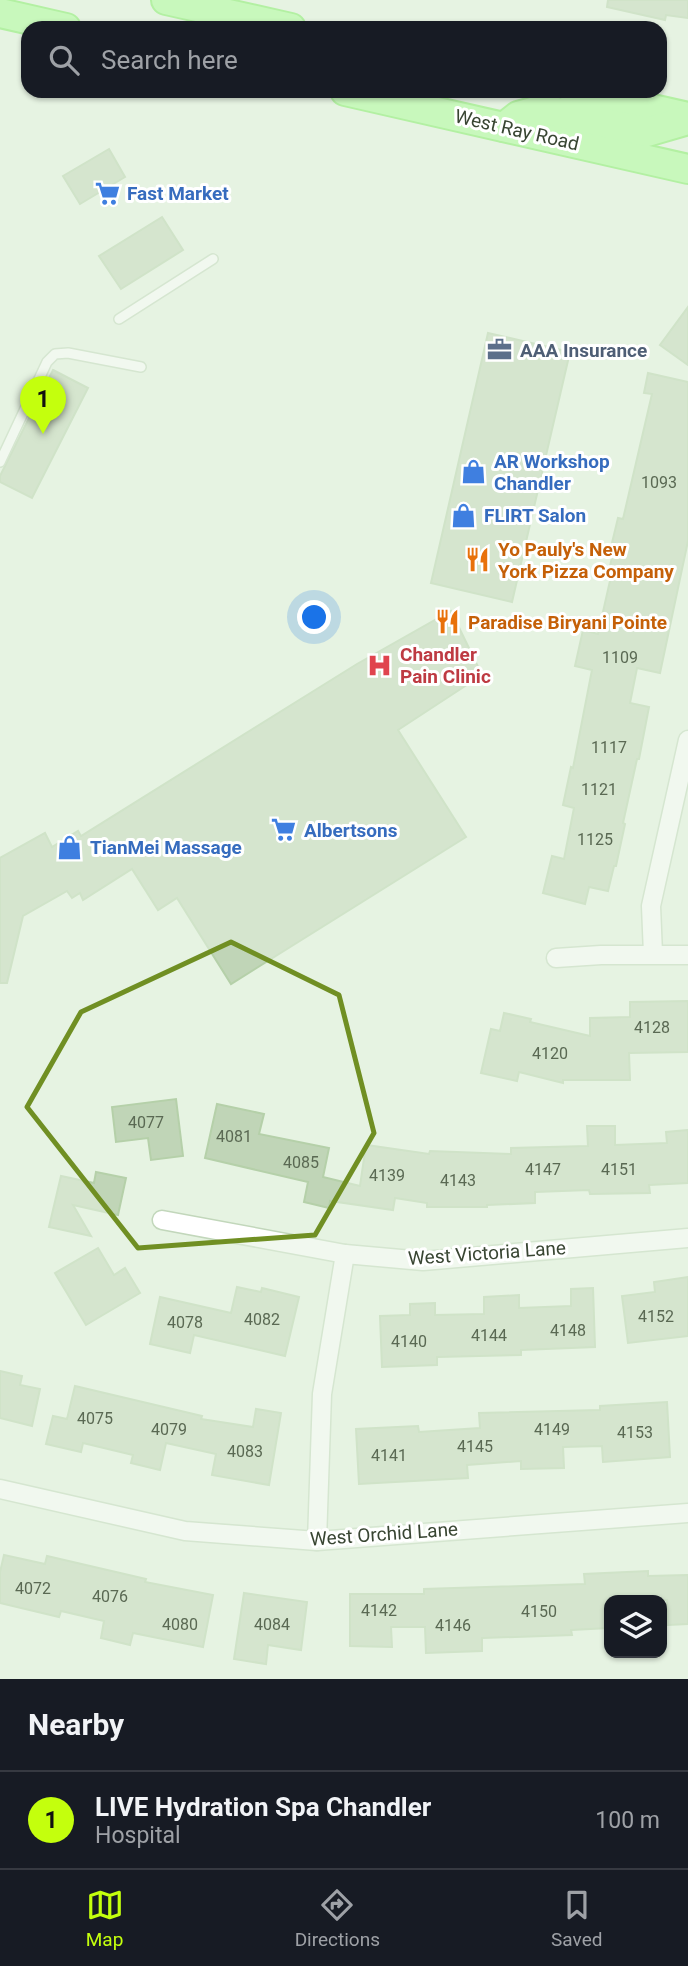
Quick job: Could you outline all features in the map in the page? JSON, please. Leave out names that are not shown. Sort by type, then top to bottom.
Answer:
[{"type":"main road","points":[[166,0],[260,21]]},
{"type":"main road","points":[[0,13],[35,21]]},
{"type":"main road","name":"West Ray Road","points":[[376,98],[688,169]]},
{"type":"main road","points":[[601,98],[688,119]]},
{"type":"main road","points":[[504,127],[518,116],[543,109],[647,132],[688,119]]},
{"type":"street","points":[[653,954],[651,906],[688,740]]},
{"type":"street","points":[[556,958],[688,954]]},
{"type":"street","name":"West Victoria Lane","points":[[162,1220],[345,1254],[423,1261],[688,1238]]},
{"type":"street","points":[[317,1541],[322,1394],[345,1254]]},
{"type":"street","name":"West Orchid Lane","points":[[0,1489],[185,1531],[317,1541],[688,1513]]},
{"type":"lane","points":[[119,319],[213,260]]},
{"type":"lane","points":[[0,461],[47,362],[55,354],[68,353],[141,368]]},
{"type":"highlighted area","points":[[231,942],[339,995],[374,1133],[315,1235],[138,1248],[27,1107],[81,1012]]},
{"type":"building","points":[[608,0],[688,0],[688,18],[666,15],[665,20],[607,7]]},
{"type":"building","points":[[109,149],[125,177],[80,204],[63,176]]},
{"type":"building","points":[[162,217],[183,250],[121,289],[99,256]]},
{"type":"building","points":[[688,307],[688,365],[660,345]]},
{"type":"building","points":[[488,333],[570,352],[512,602],[431,583]]},
{"type":"building","points":[[53,370],[88,388],[32,498],[0,482],[0,476]]},
{"type":"building","points":[[648,373],[688,382],[688,541],[660,673],[637,668],[630,703],[649,707],[616,866],[608,891],[589,887],[585,904],[543,893],[552,856],[564,859],[574,808],[563,805],[592,670],[575,666],[583,630],[598,634],[612,572],[609,571],[615,543],[612,543],[618,518],[623,519],[652,394],[644,393]]},
{"type":"building","name":"Albertsons","points":[[451,611],[482,675],[398,730],[466,837],[231,984],[177,898],[158,910],[132,869],[83,900],[80,893],[72,898],[67,891],[23,916],[7,983],[0,983],[0,858],[45,833],[52,847],[78,831],[81,836],[357,664]]},
{"type":"building","points":[[688,1001],[688,1052],[629,1053],[630,1080],[563,1080],[563,1083],[519,1072],[517,1081],[481,1073],[491,1029],[500,1031],[504,1013],[590,1036],[590,1018],[630,1017],[630,1002]]},
{"type":"building","points":[[176,1099],[183,1156],[151,1160],[148,1138],[116,1142],[112,1107]]},
{"type":"building","points":[[217,1104],[264,1114],[259,1134],[329,1148],[323,1177],[360,1186],[366,1145],[429,1154],[430,1151],[511,1154],[511,1148],[588,1146],[587,1126],[615,1126],[615,1145],[667,1143],[666,1132],[688,1130],[688,1183],[649,1185],[650,1193],[590,1194],[589,1190],[535,1192],[535,1203],[487,1207],[427,1207],[427,1203],[395,1198],[393,1210],[330,1201],[329,1208],[304,1202],[308,1182],[205,1158]]},
{"type":"building","points":[[96,1172],[126,1178],[118,1215],[73,1205],[91,1236],[49,1227],[61,1176],[94,1183]]},
{"type":"building","points":[[98,1248],[114,1275],[125,1268],[140,1293],[86,1325],[55,1273]]},
{"type":"building","points":[[688,1277],[688,1336],[628,1343],[622,1296],[655,1292],[654,1282]]},
{"type":"building","points":[[237,1287],[261,1292],[262,1288],[299,1297],[285,1356],[194,1335],[190,1353],[150,1344],[160,1297],[231,1313]]},
{"type":"building","points":[[593,1288],[595,1347],[521,1350],[521,1355],[437,1357],[437,1365],[382,1367],[380,1316],[410,1315],[410,1304],[435,1303],[435,1315],[484,1314],[484,1297],[519,1295],[519,1308],[571,1306],[571,1289]]},
{"type":"building","points":[[0,1371],[22,1376],[20,1385],[40,1389],[32,1426],[0,1418]]},
{"type":"building","points":[[75,1386],[202,1416],[201,1419],[253,1427],[256,1409],[281,1413],[269,1485],[212,1475],[216,1454],[166,1443],[160,1470],[131,1463],[133,1455],[83,1443],[81,1452],[46,1444],[53,1416],[67,1419]]},
{"type":"building","points":[[667,1402],[670,1457],[603,1462],[602,1446],[563,1447],[564,1468],[521,1469],[521,1461],[467,1465],[468,1478],[359,1484],[356,1429],[418,1426],[419,1432],[480,1428],[479,1413],[600,1410],[600,1406]]},
{"type":"building","points":[[4,1555],[45,1564],[47,1556],[146,1579],[145,1582],[213,1595],[203,1647],[133,1633],[130,1645],[101,1638],[104,1621],[61,1611],[59,1617],[0,1603],[0,1572]]},
{"type":"building","points":[[648,1571],[648,1576],[688,1575],[688,1624],[668,1625],[667,1595],[604,1595],[604,1628],[571,1630],[572,1635],[482,1638],[482,1651],[426,1653],[425,1627],[391,1627],[392,1647],[350,1646],[350,1594],[424,1594],[424,1589],[585,1584],[584,1574]]},
{"type":"building","points":[[244,1593],[307,1602],[301,1650],[268,1645],[266,1664],[234,1659]]},
{"type":"place","name":"Fast Market","points":[[107,193]]},
{"type":"place","name":"AAA Insurance","points":[[500,350]]},
{"type":"place","name":"LIVE Hydration Spa Chandler","points":[[43,434]]},
{"type":"place","name":"AR Workshop Chandler","points":[[474,472]]},
{"type":"place","name":"FLIRT Salon","points":[[464,515]]},
{"type":"place","name":"Yo Pauly's New York Pizza Company","points":[[478,560]]},
{"type":"place","name":"Paradise Biryani Pointe","points":[[448,622]]},
{"type":"place","name":"Chandler Pain Clinic","points":[[380,665]]},
{"type":"place","name":"Albertsons","points":[[284,830]]},
{"type":"place","name":"TianMei Massage","points":[[70,847]]}]
